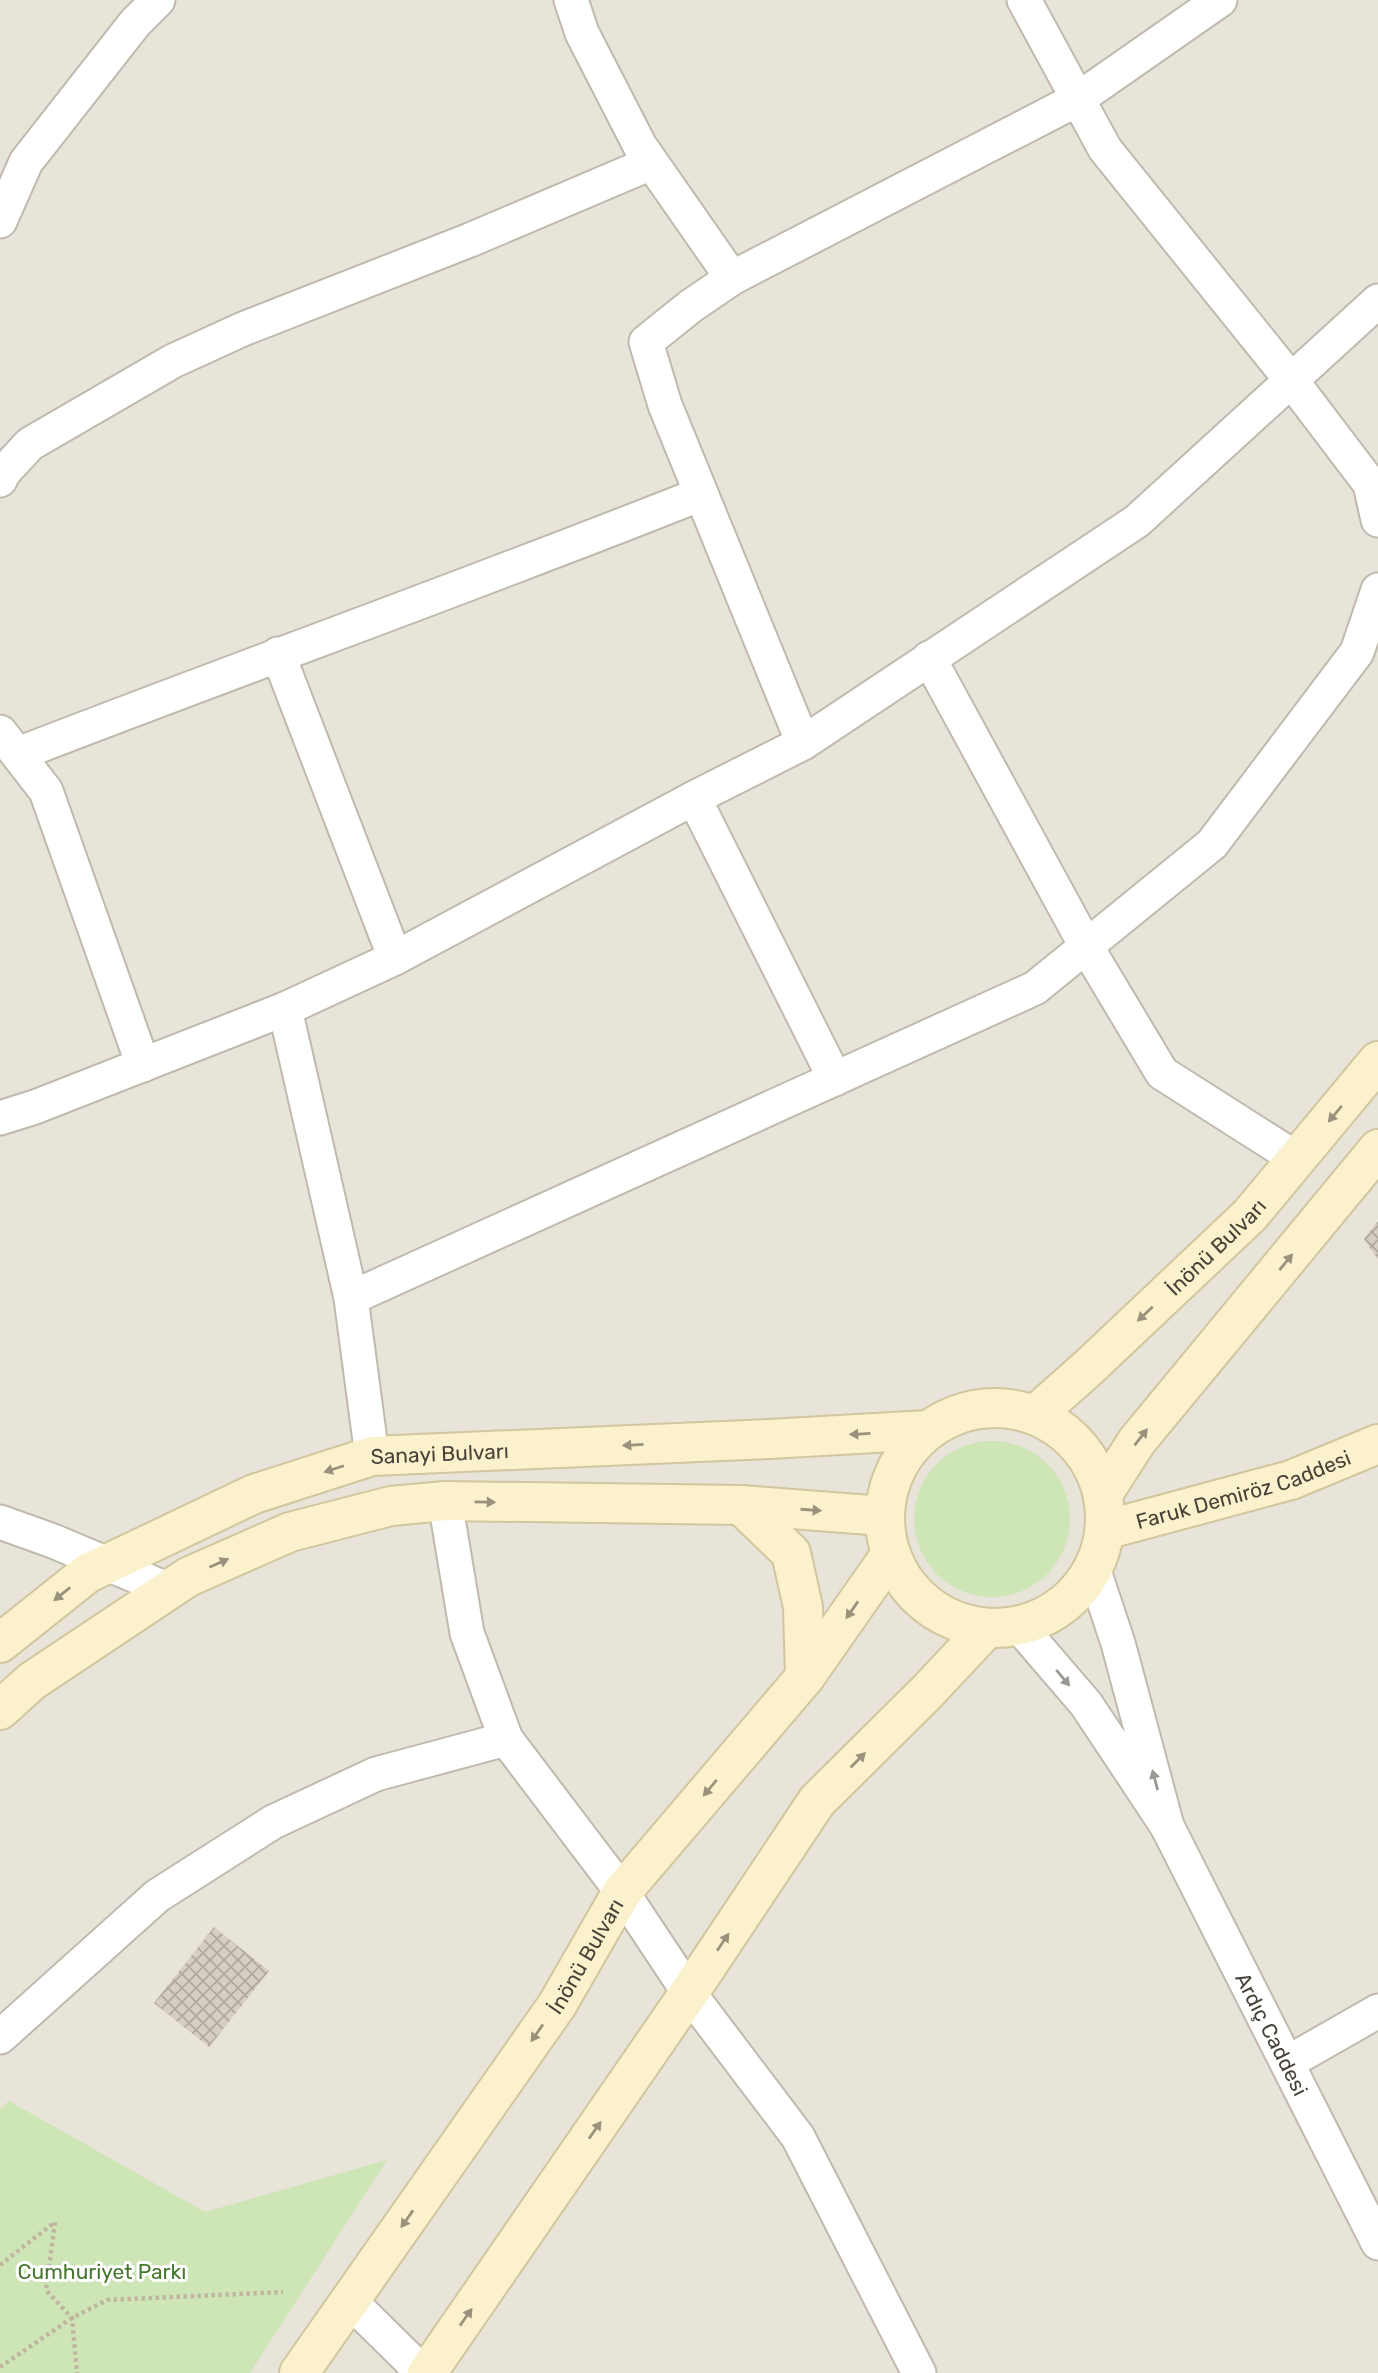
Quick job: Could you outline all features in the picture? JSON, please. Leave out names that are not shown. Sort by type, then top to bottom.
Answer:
[{"type":"main road","name":"İnönü Bulvarı","points":[[1035,1415],[1250,1215],[1378,1061]]},
{"type":"main road","points":[[1104,1512],[1138,1441],[1378,1149]]},
{"type":"main road","points":[[999,1407],[1035,1415],[1066,1433],[1089,1461],[1104,1512],[1101,1550],[1075,1595],[1050,1614],[1003,1627],[956,1621],[928,1606],[905,1583],[891,1554],[883,1516],[890,1485],[904,1455],[928,1430],[961,1412],[999,1407]]},
{"type":"main road","name":"Sanayi Bulvarı","points":[[0,1643],[88,1573],[254,1494],[372,1456],[928,1430]]},
{"type":"main road","name":"Faruk Demiröz Caddesi","points":[[1104,1512],[1291,1480],[1378,1444]]},
{"type":"main road","points":[[0,1710],[33,1681],[188,1577],[290,1532],[391,1506],[445,1502],[741,1505],[883,1516]]},
{"type":"main road","points":[[741,1505],[791,1553],[803,1607],[805,1676]]},
{"type":"main road","name":"İnönü Bulvarı","points":[[299,2373],[557,2005],[622,1892],[805,1676],[891,1554]]},
{"type":"main road","points":[[425,2373],[690,1993],[817,1801],[928,1692],[1003,1627]]},
{"type":"street","points":[[0,221],[26,162],[135,23],[158,0]]},
{"type":"street","points":[[571,0],[582,33],[640,146],[732,278]]},
{"type":"street","points":[[1024,0],[1105,149],[1291,380],[1370,484],[1378,520]]},
{"type":"street","points":[[803,743],[665,405],[646,342],[732,278],[1078,99],[1220,0]]},
{"type":"street","points":[[0,480],[30,444],[173,362],[243,329],[457,245],[651,163]]},
{"type":"street","points":[[0,1118],[35,1107],[285,1009],[395,958],[694,798],[803,743],[1137,521],[1378,301]]},
{"type":"street","points":[[143,1065],[46,791],[9,743],[278,654],[505,572],[701,494]]},
{"type":"street","points":[[351,1298],[1035,988],[1212,844],[1357,652],[1378,590]]},
{"type":"street","points":[[278,654],[395,958]]},
{"type":"street","points":[[929,658],[1086,946],[1162,1073],[1297,1159]]},
{"type":"street","points":[[694,798],[835,1079]]},
{"type":"street","points":[[285,1009],[351,1298],[372,1456]]},
{"type":"street","points":[[445,1502],[467,1633],[506,1739],[622,1892],[690,1993],[799,2137],[919,2373]]},
{"type":"street","points":[[0,1522],[53,1541],[169,1590]]},
{"type":"street","points":[[1093,1568],[1118,1643],[1167,1826]]},
{"type":"street","points":[[1003,1627],[1086,1704],[1167,1826]]},
{"type":"street","points":[[0,2038],[157,1896],[273,1822],[376,1774],[506,1739]]},
{"type":"street","name":"Ardıç Caddesi","points":[[1167,1826],[1378,2243]]},
{"type":"street","points":[[1287,2063],[1378,2011]]},
{"type":"street","points":[[350,2301],[425,2373]]},
{"type":"path","points":[[0,2265],[55,2221],[46,2290],[72,2318],[78,2373]]},
{"type":"path","points":[[0,2367],[72,2318],[107,2300],[283,2292]]},
{"type":"shaded area","points":[[0,0],[1378,0],[1378,2373],[0,2373]]},
{"type":"green space","points":[[992,1441],[1022,1447],[1047,1464],[1064,1489],[1070,1519],[1064,1549],[1047,1574],[1022,1591],[992,1597],[962,1591],[937,1574],[920,1549],[914,1519],[920,1489],[937,1464],[962,1447]]},
{"type":"green space","name":"Cumhuriyet Parkı","points":[[9,2101],[205,2212],[387,2160],[250,2373],[0,2373],[0,2109]]},
{"type":"building","points":[[1378,1221],[1378,1260],[1364,1239]]},
{"type":"building","points":[[214,1927],[269,1971],[209,2047],[154,2003]]}]
